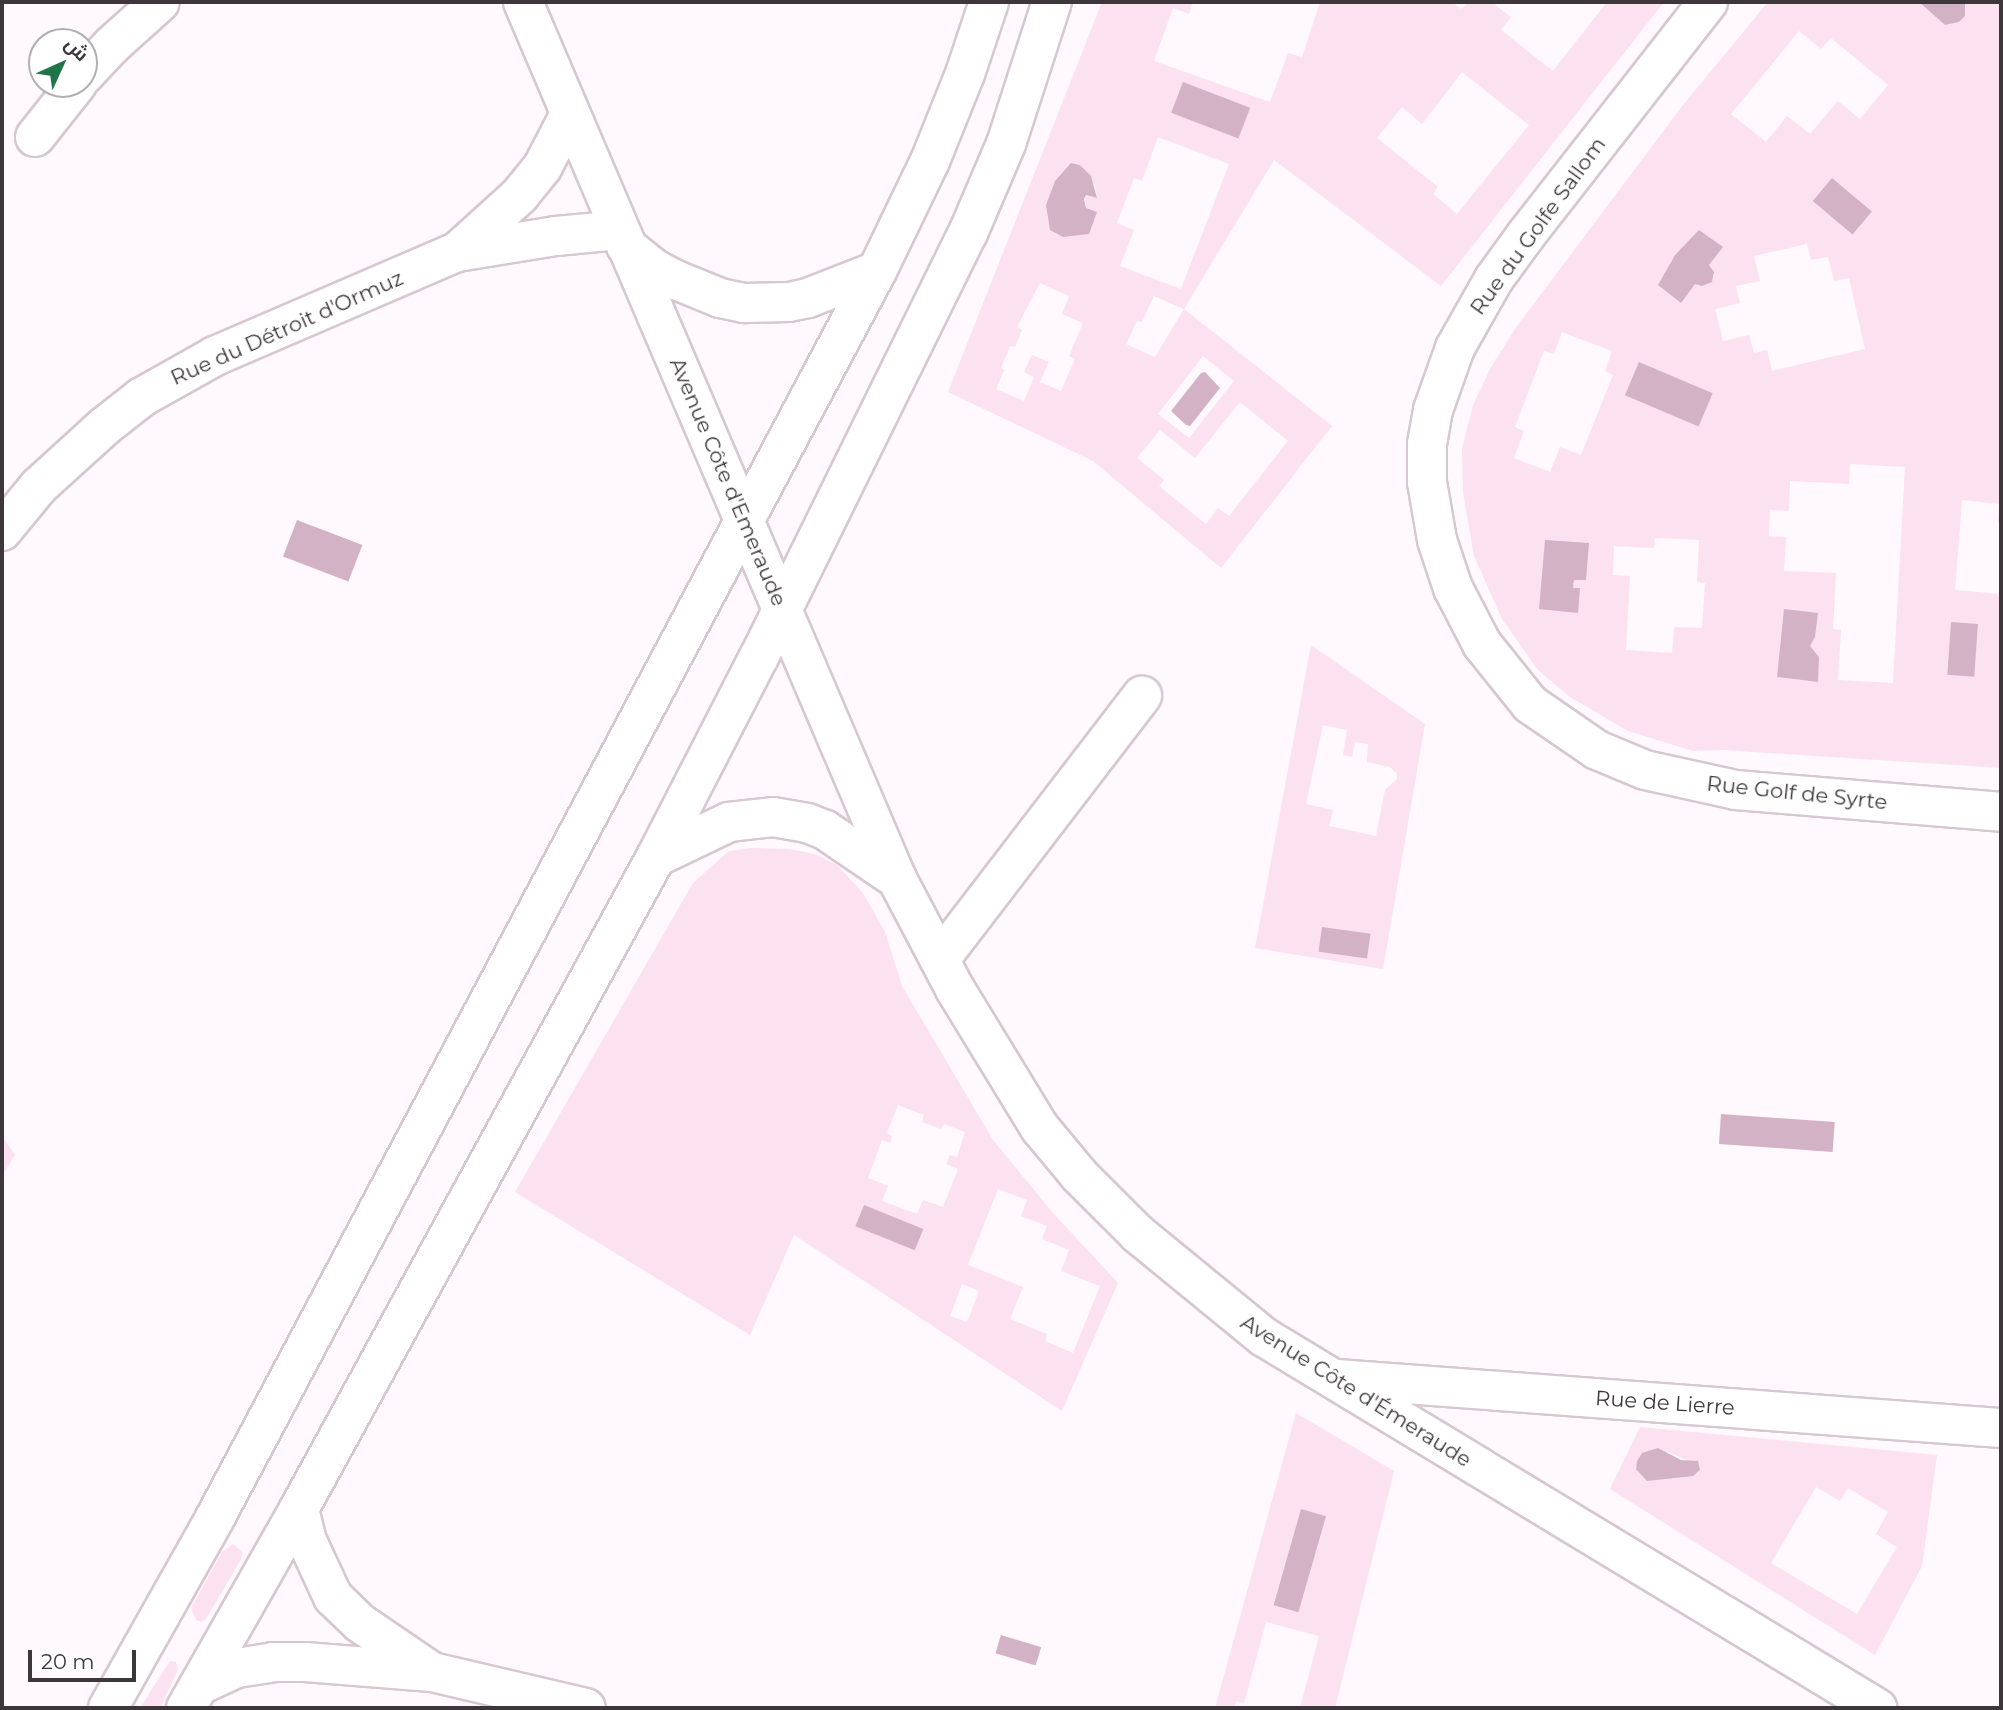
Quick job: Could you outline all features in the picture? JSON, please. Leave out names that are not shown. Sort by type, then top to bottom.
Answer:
[{"type":"street","points":[[98,60],[160,2]]},
{"type":"street","name":"Avenue Côte d'Emeraude","points":[[523,2],[569,116],[746,519],[897,879],[940,959]]},
{"type":"street","points":[[108,1708],[216,1516],[877,271],[930,161],[965,74],[989,2]]},
{"type":"street","points":[[194,1696],[656,857],[783,607],[968,233],[1006,144],[1052,2]]},
{"type":"street","name":"Rue du Golfe Sallom","points":[[1597,750],[1530,704],[1507,678],[1468,619],[1453,587],[1434,527],[1427,482],[1427,444],[1433,410],[1455,348],[1494,279],[1708,2]]},
{"type":"street","points":[[35,136],[66,98]]},
{"type":"street","name":"Rue du Détroit d'Ormuz","points":[[457,252],[527,186],[559,141],[569,116]]},
{"type":"street","name":"Rue du Détroit d'Ormuz","points":[[2,531],[38,486],[74,452],[142,397],[178,374],[457,252],[542,238],[622,238]]},
{"type":"street","points":[[622,238],[653,268],[720,298],[744,303],[789,302],[808,298],[877,271]]},
{"type":"street","points":[[940,959],[1142,696]]},
{"type":"street","name":"Rue Golf de Syrte","points":[[1597,750],[1645,770],[1736,790],[2001,812]]},
{"type":"street","points":[[656,857],[729,822],[773,817],[807,823],[825,830],[897,879]]},
{"type":"street","name":"Avenue Côte d'Émeraude","points":[[940,959],[1010,1084],[1040,1128],[1112,1210],[1187,1277],[1264,1337],[1328,1378],[1877,1708]]},
{"type":"street","name":"Rue de Lierre","points":[[1328,1378],[2001,1428]]},
{"type":"street","points":[[299,1509],[307,1541],[333,1597],[360,1623],[432,1672]]},
{"type":"street","points":[[194,1696],[237,1668],[273,1662],[432,1672],[586,1708]]},
{"type":"shaded area","points":[[1102,2],[1193,2],[1189,14],[1173,8],[1154,61],[1270,102],[1288,53],[1302,57],[1320,2],[1452,2],[1461,9],[1468,2],[1498,2],[1495,5],[1511,17],[1501,30],[1553,71],[1607,2],[1664,2],[1441,286],[1274,160],[1184,309],[1332,426],[1221,568],[1093,461],[948,392]],"holes":[[[1462,72],[1529,125],[1457,214],[1433,194],[1438,187],[1377,138],[1402,107],[1422,124]],[[1158,137],[1229,164],[1181,289],[1120,266],[1134,230],[1117,223],[1134,178],[1142,181]],[[1071,163],[1080,165],[1095,185],[1097,198],[1085,195],[1086,208],[1092,211],[1056,236]],[[1040,283],[1069,296],[1062,314],[1083,323],[1069,356],[1075,359],[1061,391],[1040,382],[1049,362],[1032,355],[1024,372],[1034,377],[1024,401],[996,389],[1010,346],[1015,347],[1022,330],[1017,327]],[[1154,296],[1184,309],[1155,357],[1126,344],[1137,321],[1142,322]],[[1203,356],[1234,381],[1189,438],[1158,414]],[[1240,402],[1288,441],[1229,516],[1218,508],[1206,524],[1159,486],[1164,480],[1137,458],[1160,430],[1195,458]]]},
{"type":"shaded area","points":[[1768,2],[1919,2],[1945,25],[1965,16],[1965,2],[2001,2],[2001,522],[1998,522],[1999,504],[1962,500],[1955,590],[2001,594],[2001,768],[1723,750],[1693,751],[1628,731],[1570,697],[1538,670],[1502,619],[1474,556],[1463,493],[1462,449],[1473,405],[1490,369],[1517,326],[1683,105]],"holes":[[[1799,31],[1821,49],[1831,38],[1888,85],[1860,119],[1838,101],[1810,134],[1787,116],[1766,142],[1731,114]],[[1691,240],[1714,275],[1712,282],[1696,283],[1669,263]],[[1807,244],[1811,260],[1828,257],[1834,281],[1849,278],[1865,349],[1772,371],[1767,350],[1754,353],[1749,335],[1723,341],[1715,309],[1740,303],[1736,286],[1760,281],[1754,256]],[[1562,332],[1612,351],[1605,371],[1613,375],[1581,455],[1560,447],[1550,472],[1514,458],[1524,431],[1515,427],[1544,351],[1554,354]],[[1850,464],[1905,467],[1893,683],[1838,680],[1841,630],[1833,629],[1836,573],[1784,571],[1786,537],[1769,536],[1770,510],[1789,511],[1790,481],[1849,484]],[[1655,538],[1699,540],[1697,582],[1705,583],[1702,628],[1674,627],[1672,653],[1626,650],[1630,576],[1613,575],[1614,546],[1654,548]],[[1545,540],[1586,580],[1574,580],[1573,588]],[[1817,614],[1810,646],[1819,657],[1777,677]]]},
{"type":"shaded area","points":[[1919,2],[1965,2],[1965,16],[1959,22],[1945,25]]},
{"type":"shaded area","points":[[1183,82],[1250,108],[1238,139],[1171,113]]},
{"type":"shaded area","points":[[1071,163],[1080,165],[1091,176],[1097,198],[1086,195],[1084,199],[1086,208],[1097,212],[1089,234],[1063,237],[1050,230],[1046,205],[1055,181]]},
{"type":"shaded area","points":[[1832,178],[1872,211],[1853,234],[1813,201]]},
{"type":"shaded area","points":[[1699,230],[1723,247],[1709,265],[1714,272],[1712,282],[1702,286],[1695,284],[1681,303],[1658,285],[1675,255]]},
{"type":"shaded area","points":[[1639,362],[1713,393],[1699,426],[1625,395]]},
{"type":"shaded area","points":[[1205,372],[1220,388],[1190,426],[1186,425],[1171,411],[1201,373]]},
{"type":"shaded area","points":[[297,520],[362,545],[348,581],[283,556]]},
{"type":"shaded area","points":[[1545,540],[1589,543],[1586,580],[1574,580],[1573,588],[1580,588],[1578,613],[1539,609]]},
{"type":"shaded area","points":[[1784,609],[1818,613],[1815,637],[1810,646],[1819,657],[1818,682],[1777,677]]},
{"type":"shaded area","points":[[1951,622],[1978,624],[1974,677],[1947,675]]},
{"type":"shaded area","points":[[1311,645],[1425,724],[1383,969],[1255,948]],"holes":[[[1323,725],[1347,730],[1343,755],[1352,757],[1355,742],[1368,744],[1367,762],[1390,767],[1397,774],[1397,779],[1385,790],[1376,836],[1329,826],[1333,810],[1306,804]]]},
{"type":"shaded area","points":[[753,848],[790,849],[815,854],[837,865],[863,893],[885,932],[902,986],[993,1140],[1053,1213],[1118,1283],[1062,1411],[794,1235],[750,1335],[515,1192],[693,883],[729,851]],"holes":[[[898,1105],[924,1115],[922,1122],[941,1129],[944,1124],[965,1132],[957,1157],[950,1155],[946,1164],[958,1169],[943,1207],[923,1200],[917,1214],[882,1201],[888,1186],[868,1178],[882,1140],[890,1143],[892,1136],[887,1133]],[[998,1189],[1027,1200],[1021,1216],[1047,1226],[1042,1239],[1069,1250],[1061,1271],[1100,1286],[1073,1353],[1045,1341],[1047,1334],[1010,1319],[1023,1287],[968,1265]],[[962,1284],[979,1291],[967,1322],[950,1316]]]},
{"type":"shaded area","points":[[1322,927],[1371,934],[1367,959],[1319,952]]},
{"type":"shaded area","points":[[1721,1114],[1835,1122],[1833,1152],[1719,1144]]},
{"type":"shaded area","points":[[2,1136],[15,1155],[2,1176]]},
{"type":"shaded area","points":[[864,1205],[923,1229],[915,1250],[855,1226]]},
{"type":"shaded area","points":[[1296,1413],[1394,1471],[1335,1708],[1300,1708],[1319,1636],[1266,1622],[1244,1703],[1236,1701],[1234,1708],[1215,1708]],"holes":[[[1301,1510],[1325,1517],[1297,1612],[1273,1605]]]},
{"type":"shaded area","points":[[1640,1427],[1937,1455],[1922,1566],[1875,1655],[1610,1489]],"holes":[[[1666,1451],[1689,1461],[1693,1476],[1685,1476]],[[1816,1487],[1840,1501],[1848,1488],[1888,1512],[1876,1534],[1897,1547],[1857,1614],[1771,1563]]]},
{"type":"shaded area","points":[[1658,1448],[1681,1460],[1698,1461],[1700,1470],[1693,1476],[1647,1481],[1636,1469],[1637,1461],[1642,1453]]},
{"type":"shaded area","points":[[1301,1509],[1326,1516],[1298,1612],[1273,1605]]},
{"type":"shaded area","points":[[233,1544],[243,1553],[240,1561],[206,1619],[201,1622],[196,1620],[191,1608],[222,1552]]},
{"type":"shaded area","points":[[1001,1635],[1041,1647],[1036,1665],[995,1653]]},
{"type":"shaded area","points":[[170,1661],[176,1662],[178,1670],[160,1708],[140,1708]]}]
